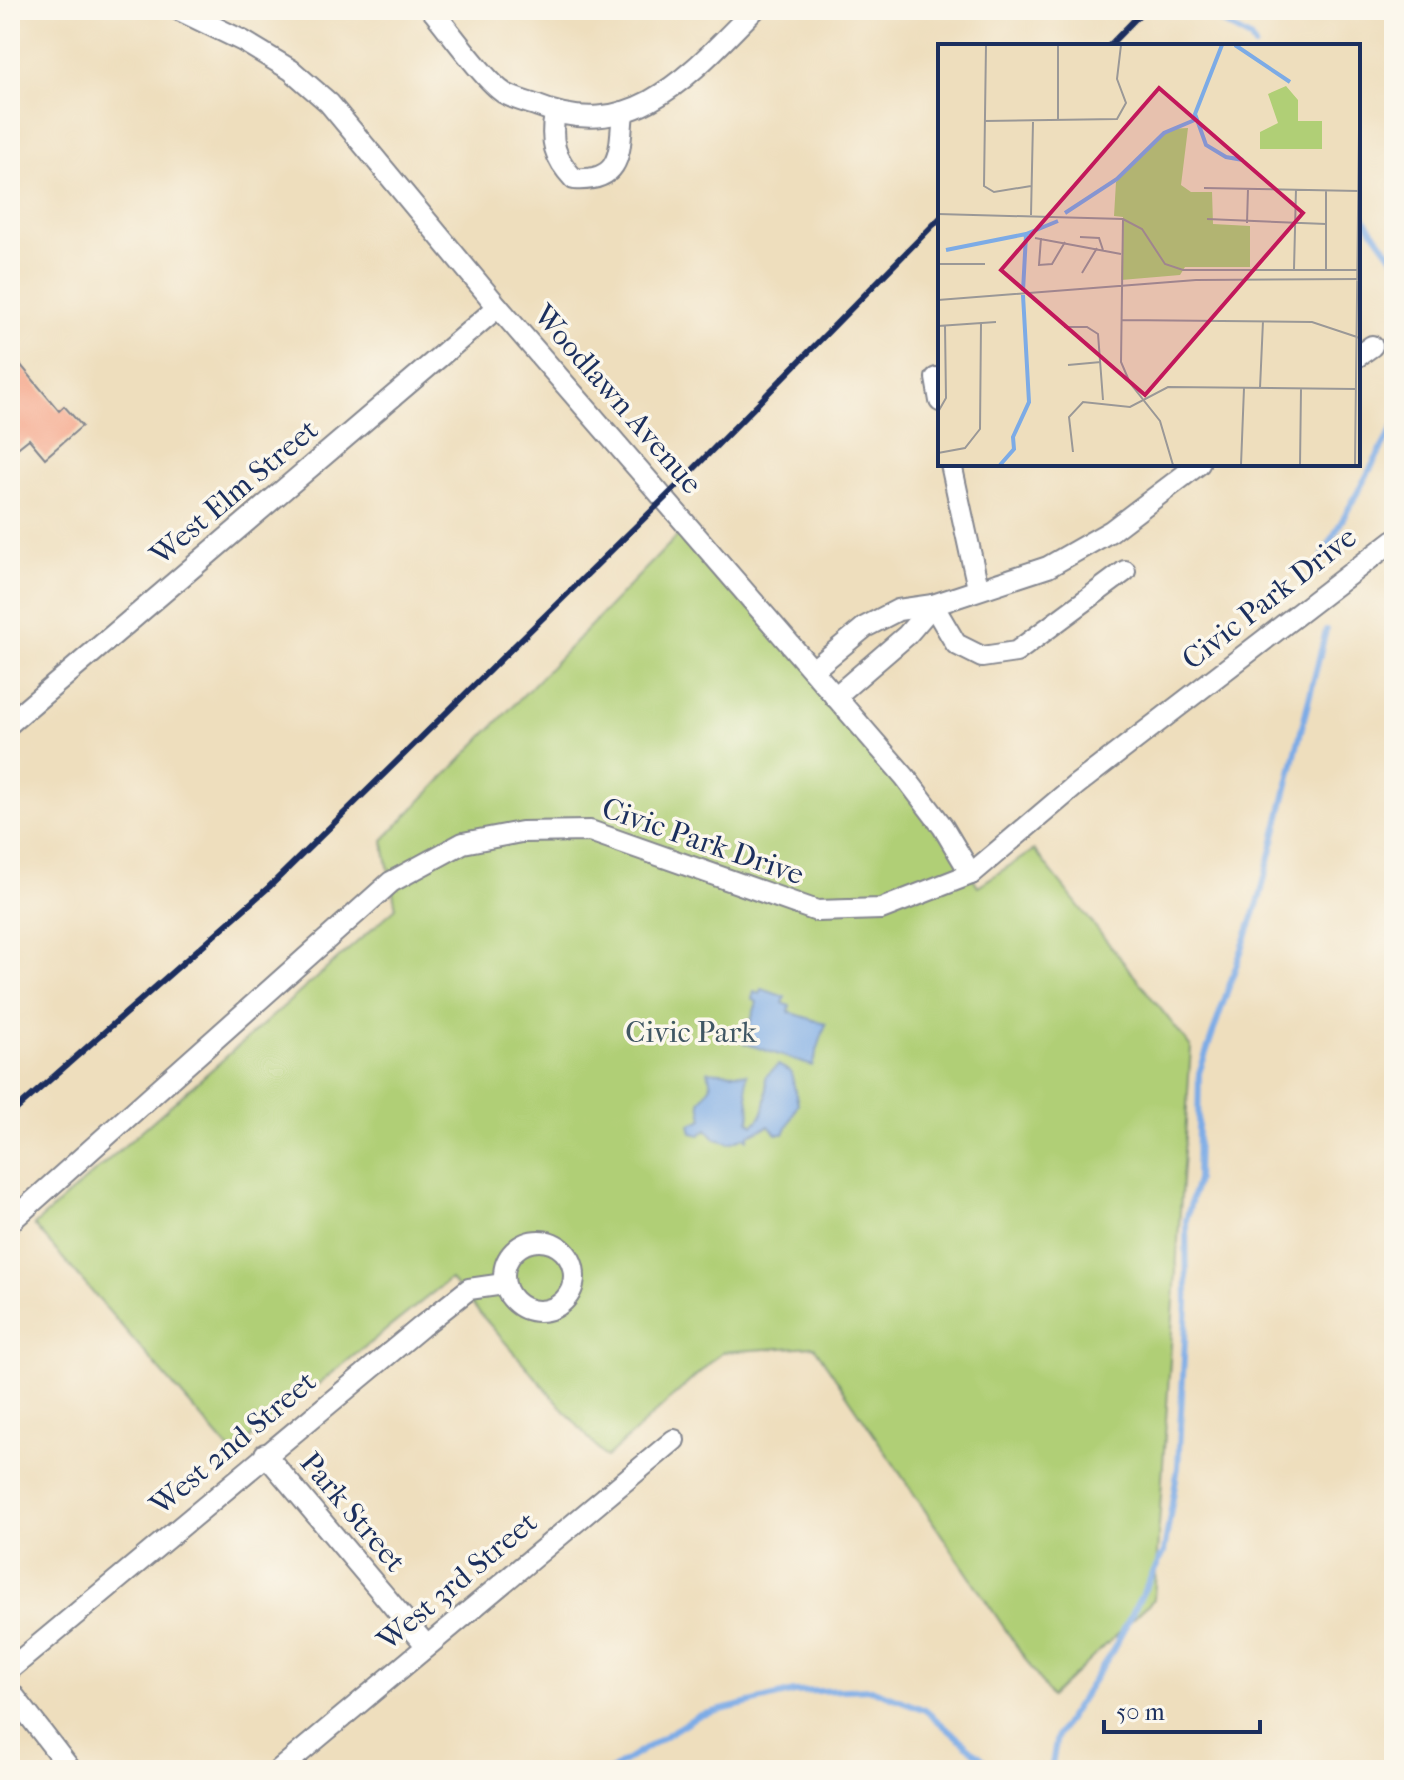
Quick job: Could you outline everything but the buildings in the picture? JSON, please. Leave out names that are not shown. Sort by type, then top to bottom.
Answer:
[{"type":"street","name":"Woodlawn Avenue","points":[[179,10],[243,41],[291,70],[329,103],[498,307],[905,777],[943,827],[971,874]]},
{"type":"street","points":[[432,10],[502,92],[555,113],[587,118],[623,112],[651,102],[681,83],[754,10]]},
{"type":"street","points":[[555,113],[551,138],[555,152],[574,179],[592,180],[609,172],[619,157],[623,112]]},
{"type":"street","name":"West Elm Street","points":[[10,723],[498,307]]},
{"type":"street","points":[[936,378],[938,390]]},
{"type":"street","points":[[951,466],[978,588]]},
{"type":"street","points":[[813,670],[865,627],[898,610],[933,605],[1048,567],[1111,531],[1189,467]]},
{"type":"street","name":"Civic Park Drive","points":[[10,1222],[391,882],[463,843],[521,832],[590,831],[817,911],[881,909],[971,874],[1076,785],[1394,540]]},
{"type":"street","points":[[933,605],[956,644],[982,657],[1016,652],[1125,571]]},
{"type":"street","points":[[835,697],[907,635],[933,605]]},
{"type":"street","name":"West 2nd Street","points":[[10,1669],[265,1454],[469,1289],[504,1284]]},
{"type":"street","name":"West 3rd Street","points":[[279,1770],[674,1440]]},
{"type":"street","name":"Park Street","points":[[265,1454],[426,1645]]},
{"type":"street","points":[[10,1691],[71,1770]]},
{"type":"green space","name":"Civic Park","points":[[688,525],[943,827],[978,886],[1034,850],[1191,1047],[1154,1599],[1051,1697],[814,1346],[722,1352],[606,1458],[450,1279],[232,1453],[34,1225],[396,908],[383,840]]},
{"type":"water","points":[[762,989],[785,997],[783,1003],[790,1006],[789,1012],[826,1024],[812,1066],[744,1043],[757,1002],[752,999],[754,992],[760,994]]},
{"type":"water","points":[[778,1065],[791,1072],[798,1104],[784,1134],[776,1134],[769,1126],[749,1135],[748,1140],[745,1137],[730,1143],[716,1139],[707,1129],[700,1135],[692,1133],[690,1124],[703,1119],[700,1102],[711,1085],[708,1071],[747,1074],[749,1121],[753,1125],[761,1116],[765,1103],[765,1077]]},
{"type":"waterway","points":[[1200,10],[1250,38],[1254,44]]},
{"type":"waterway","points":[[1360,213],[1394,259]]},
{"type":"waterway","points":[[1323,555],[1394,426]]},
{"type":"waterway","points":[[1051,1770],[1057,1736],[1113,1650],[1164,1552],[1178,1467],[1187,1302],[1186,1220],[1197,1180],[1199,1073],[1260,897],[1326,630]]},
{"type":"waterway","points":[[611,1770],[697,1716],[794,1692],[871,1689],[925,1710],[996,1770]]},
{"type":"railway","points":[[1111,44],[1144,10]]},
{"type":"railway","points":[[10,1115],[269,887],[676,487],[938,220]]}]
